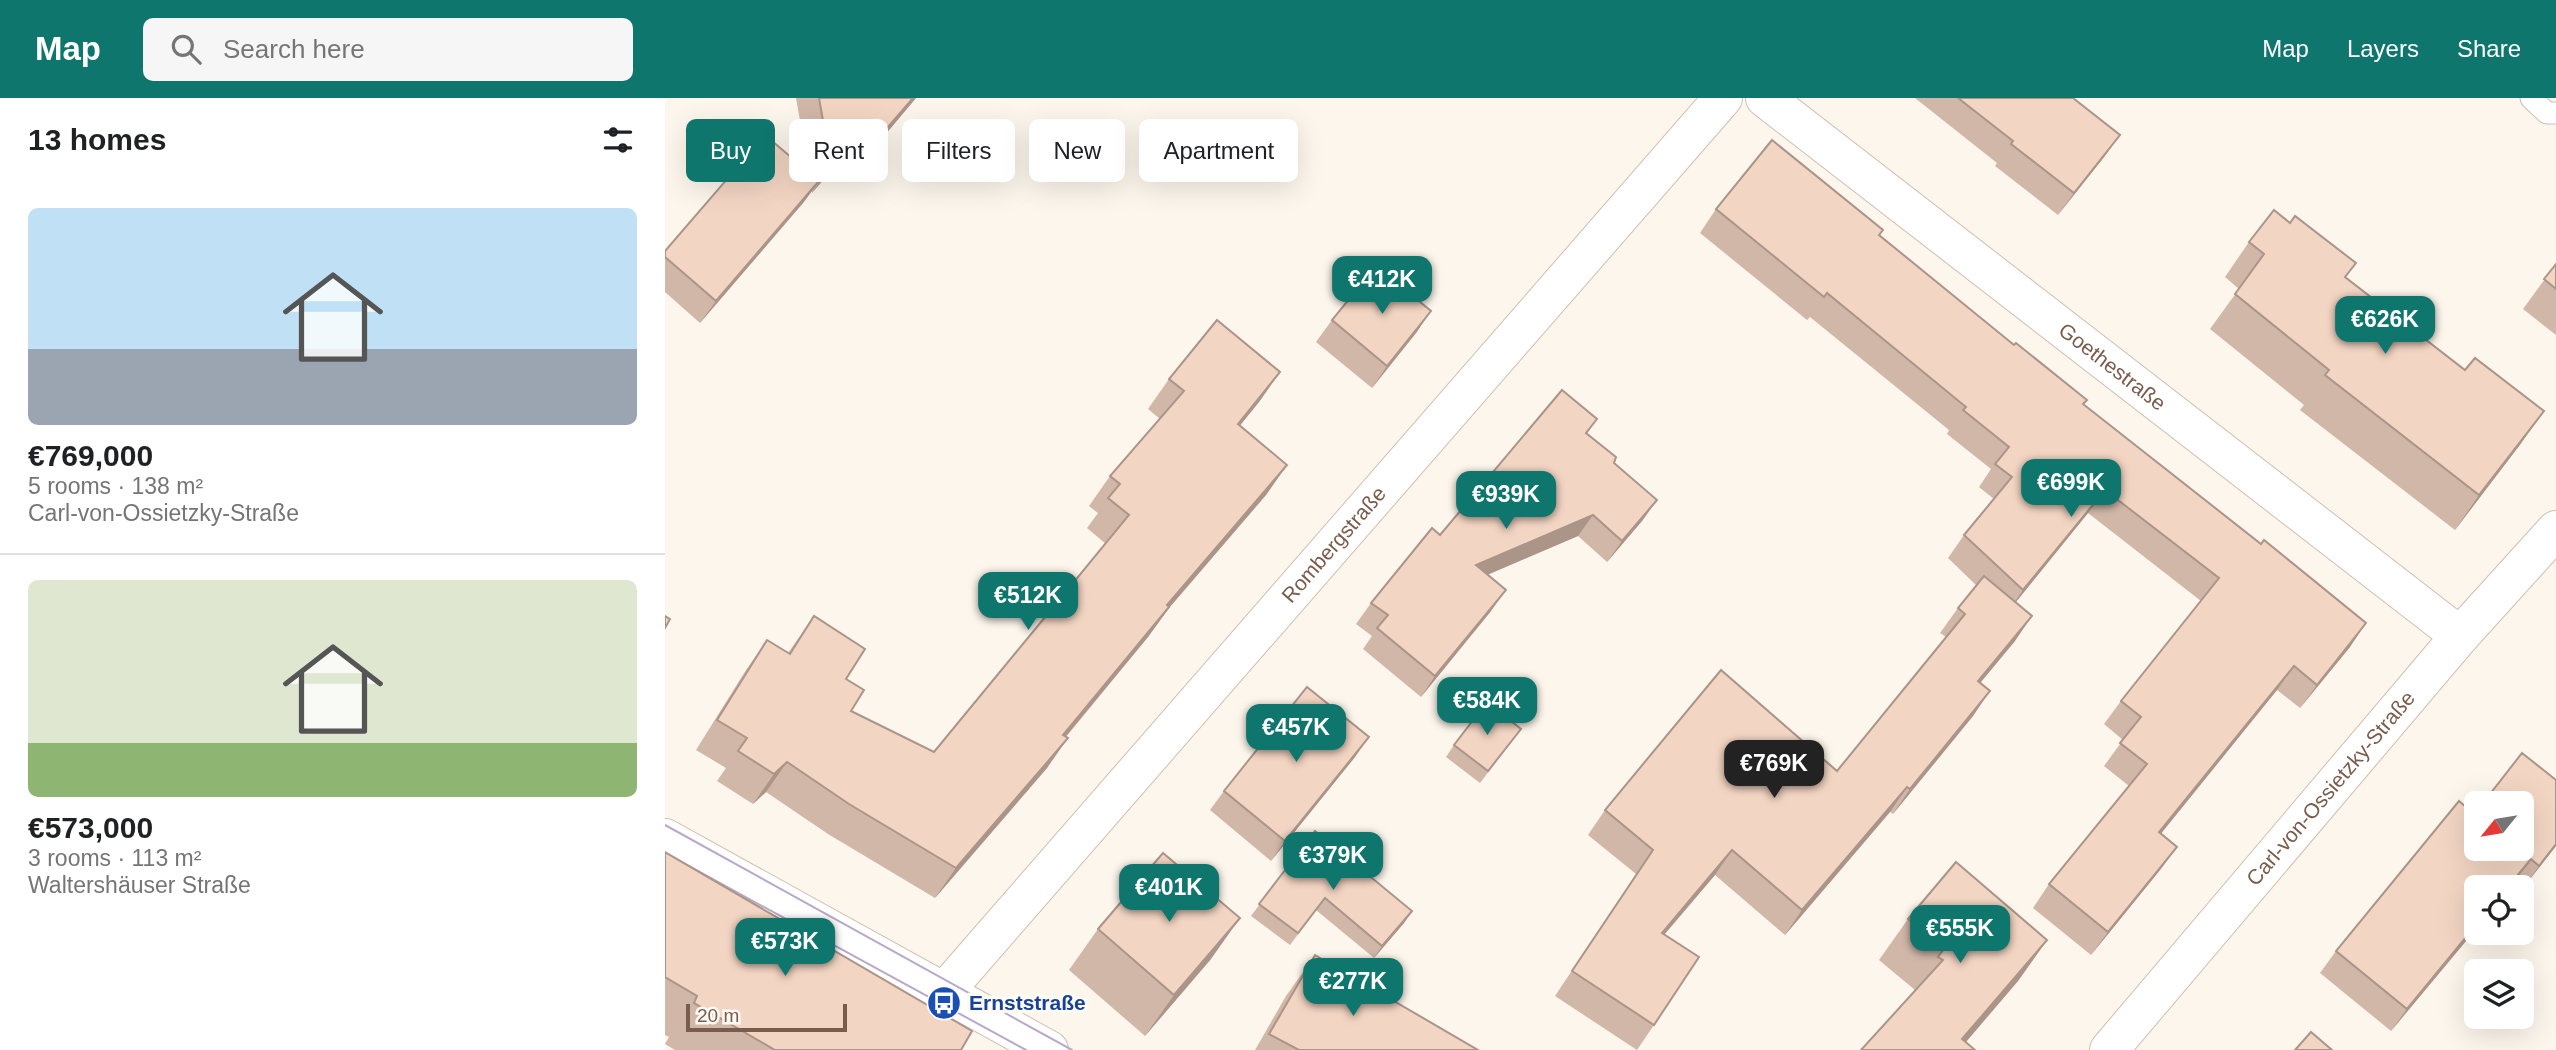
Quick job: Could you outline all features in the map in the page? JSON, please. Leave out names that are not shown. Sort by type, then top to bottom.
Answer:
[{"type":"street","name":"Rombergstraße","points":[[945,992],[1723,98]]},
{"type":"street","name":"Goethestraße","points":[[1765,98],[2459,636]]},
{"type":"street","name":"Carl-von-Ossietzky-Straße","points":[[2109,1050],[2459,636],[2556,530]]},
{"type":"street","points":[[665,838],[1049,1050]]},
{"type":"lane","points":[[2531,98],[2547,113],[2556,113]]},
{"type":"building","points":[[819,98],[913,98],[888,127],[888,119],[823,119]]},
{"type":"building","points":[[1958,98],[2073,98],[2120,135],[2074,193]]},
{"type":"building","points":[[1772,140],[1883,230],[1879,235],[2014,345],[2016,343],[2087,400],[2083,404],[2261,544],[2264,540],[2366,623],[2317,685],[2294,666],[2159,832],[2177,847],[2108,932],[2049,884],[2147,764],[2120,743],[2141,717],[2121,701],[2219,578],[2105,490],[2023,590],[1964,535],[2012,477],[1995,464],[2009,447],[1963,410],[1966,407],[1827,293],[1824,297],[1716,209]]},
{"type":"building","points":[[775,144],[789,155],[789,182],[818,182],[716,301],[665,257],[665,251],[724,182],[775,182]]},
{"type":"building","points":[[2274,210],[2290,223],[2295,216],[2356,263],[2345,277],[2465,370],[2475,358],[2544,411],[2479,495],[2325,375],[2329,370],[2235,294],[2264,254],[2249,242]]},
{"type":"building","points":[[2556,264],[2556,289],[2544,279]]},
{"type":"building","points":[[1376,266],[1431,311],[1387,366],[1332,320]]},
{"type":"building","points":[[1217,320],[1280,372],[1238,424],[1287,465],[1167,605],[1169,607],[1063,735],[1068,738],[956,868],[849,804],[787,762],[774,774],[738,751],[747,738],[717,720],[767,640],[790,654],[814,616],[865,649],[846,679],[864,690],[851,711],[934,752],[1129,515],[1108,498],[1120,484],[1110,476],[1184,391],[1169,379]]},
{"type":"building","points":[[1562,390],[1597,419],[1586,433],[1616,457],[1614,463],[1657,500],[1622,541],[1593,515],[1476,565],[1506,590],[1435,676],[1377,628],[1388,615],[1371,603],[1432,528],[1440,535]]},
{"type":"building","points":[[1984,576],[2032,616],[1978,681],[1990,691],[1910,789],[1907,787],[1802,910],[1732,850],[1662,933],[1699,957],[1654,1025],[1572,971],[1653,850],[1605,810],[1721,670],[1837,771],[1965,614],[1958,608]]},
{"type":"building","points":[[1307,687],[1369,737],[1285,841],[1224,791]]},
{"type":"building","points":[[1487,702],[1521,729],[1488,771],[1454,745]]},
{"type":"building","points":[[2522,753],[2556,780],[2556,844],[2539,866],[2533,861],[2534,791],[2492,791]]},
{"type":"building","points":[[2459,801],[2464,805],[2464,861],[2529,861],[2518,875],[2464,875],[2464,940],[2407,1009],[2336,951]]},
{"type":"building","points":[[1315,831],[1412,911],[1382,946],[1325,898],[1298,933],[1259,904]]},
{"type":"building","points":[[665,852],[972,1031],[961,1050],[775,1050],[694,1003],[697,996],[665,977]]},
{"type":"building","points":[[1163,853],[1240,918],[1174,995],[1098,929]]},
{"type":"building","points":[[1956,862],[2047,940],[1962,1039],[1975,1050],[1861,1050],[1943,960],[1938,957],[1944,949],[1908,919]]},
{"type":"building","points":[[1315,955],[1478,1050],[1299,1050],[1269,1034]]},
{"type":"building","points":[[2311,1032],[2332,1050],[2295,1050]]},
{"type":"tram line","points":[[665,825],[1072,1050]]},
{"type":"tram line","points":[[665,853],[1026,1050]]},
{"type":"place","name":"Ernststraße","points":[[944,1003]]}]
